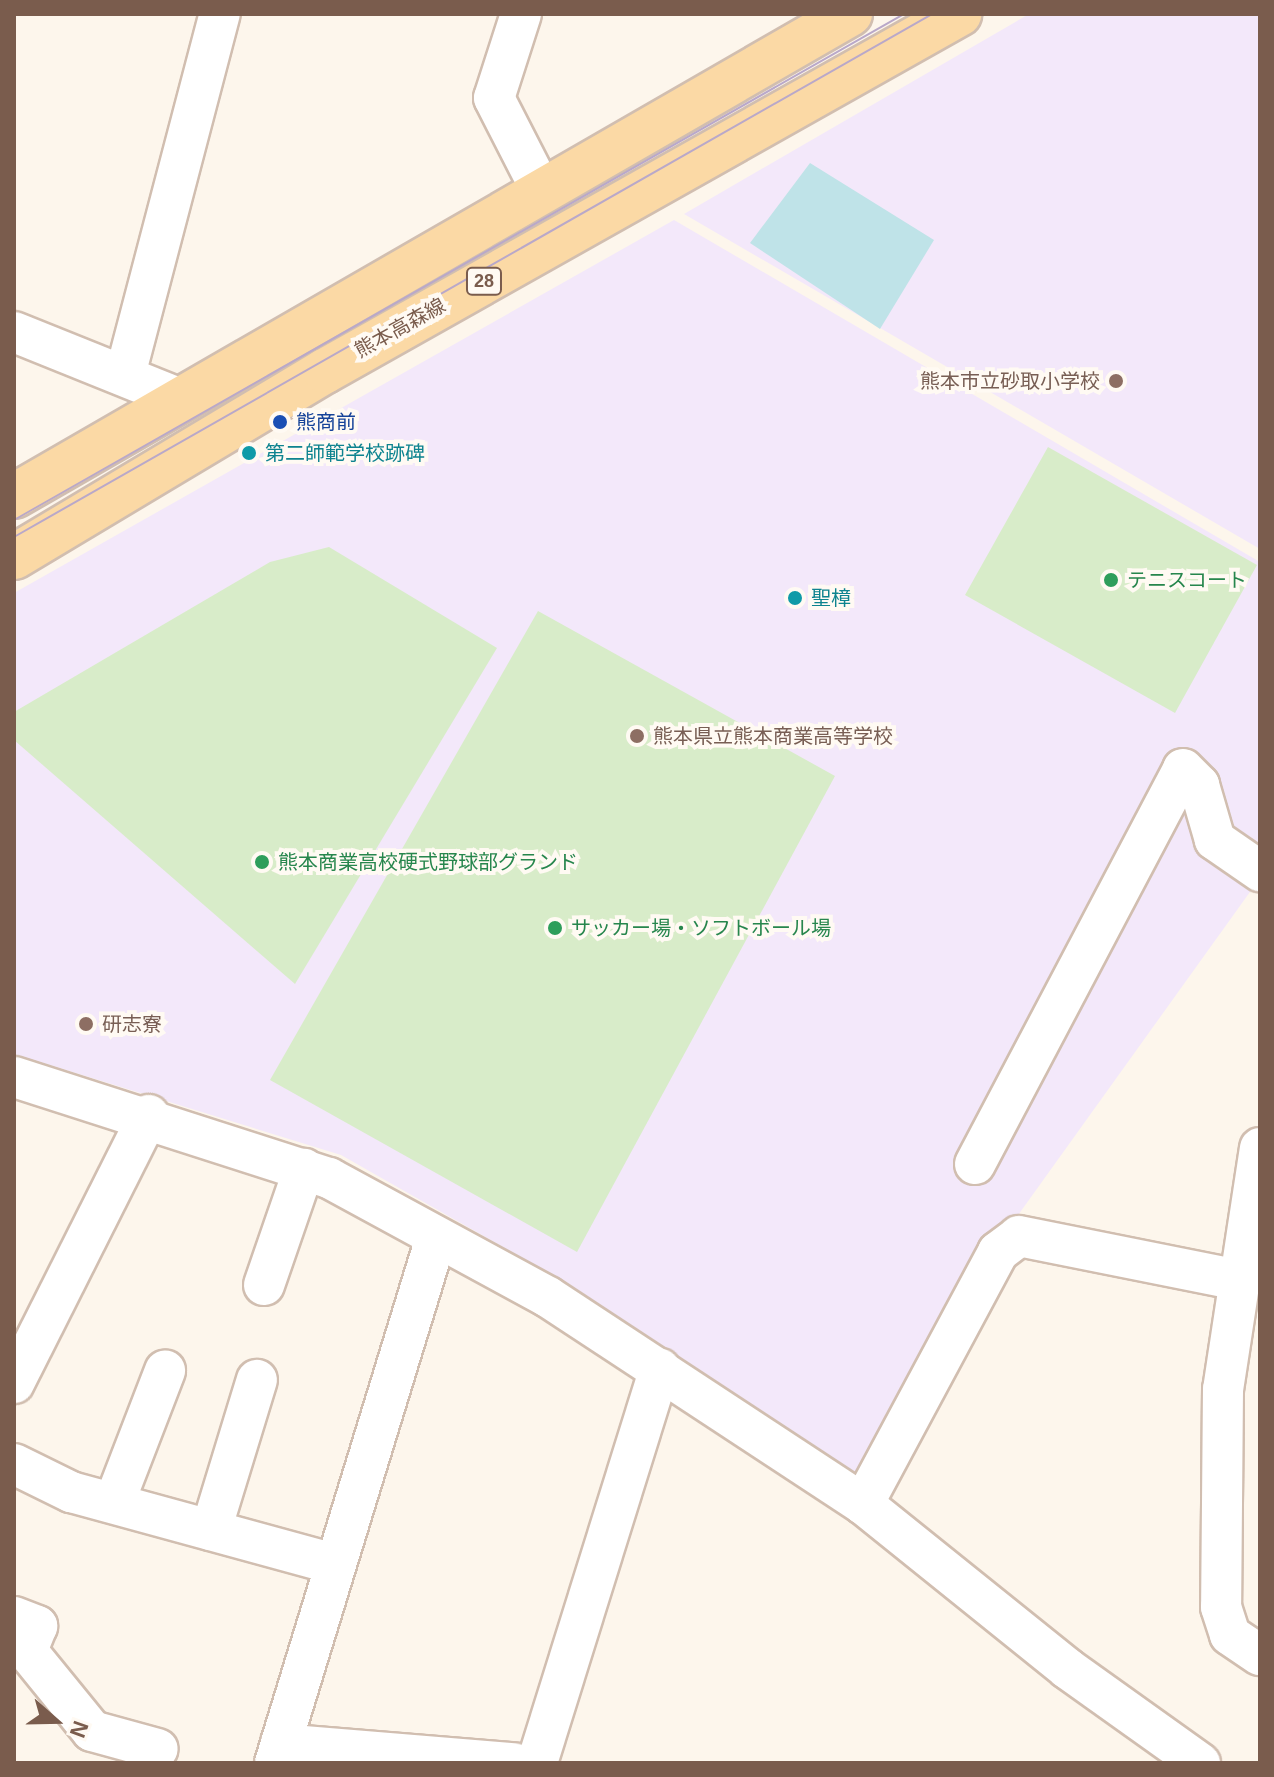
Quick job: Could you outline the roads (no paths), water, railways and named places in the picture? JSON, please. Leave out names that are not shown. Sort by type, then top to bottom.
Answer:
[{"type":"main road","name":"28","points":[[14,496],[850,14]]},
{"type":"main road","name":"熊本高森線","points":[[14,557],[325,371],[959,14]]},
{"type":"street","points":[[125,375],[220,14]]},
{"type":"street","points":[[521,14],[494,98],[542,192]]},
{"type":"street","points":[[14,332],[183,400]]},
{"type":"street","points":[[975,1164],[1183,769],[1199,785],[1215,840],[1260,871]]},
{"type":"street","points":[[14,1077],[149,1115],[304,1169],[436,1238],[660,1369],[863,1504],[1068,1669],[1200,1763]]},
{"type":"street","points":[[14,1383],[149,1115]]},
{"type":"street","points":[[1260,1148],[1235,1279],[1223,1389],[1221,1607],[1230,1635],[1260,1655]]},
{"type":"street","points":[[264,1285],[304,1169]]},
{"type":"street","points":[[863,1504],[998,1252],[1019,1236],[1235,1279]]},
{"type":"street","points":[[436,1238],[278,1753],[514,1763]]},
{"type":"street","points":[[537,1763],[660,1369]]},
{"type":"street","points":[[114,1503],[165,1371]]},
{"type":"street","points":[[211,1530],[257,1380]]},
{"type":"street","points":[[14,1464],[114,1503],[335,1564]]},
{"type":"street","points":[[14,1617],[37,1626],[27,1651],[92,1731],[158,1749]]},
{"type":"water","points":[[810,163],[934,240],[880,329],[750,243]]},
{"type":"tram line","points":[[14,520],[904,14]]},
{"type":"tram line","points":[[14,537],[932,14]]},
{"type":"place","name":"熊本市立砂取小学校","points":[[1116,381]]},
{"type":"place","name":"熊商前","points":[[280,422]]},
{"type":"place","name":"第二師範学校跡碑","points":[[249,453]]},
{"type":"place","name":"テニスコート","points":[[1111,580]]},
{"type":"place","name":"聖樟","points":[[795,598]]},
{"type":"place","name":"熊本県立熊本商業高等学校","points":[[637,736]]},
{"type":"place","name":"熊本商業高校硬式野球部グランド","points":[[262,862]]},
{"type":"place","name":"サッカー場・ソフトボール場","points":[[555,928]]},
{"type":"place","name":"研志寮","points":[[86,1024]]}]
